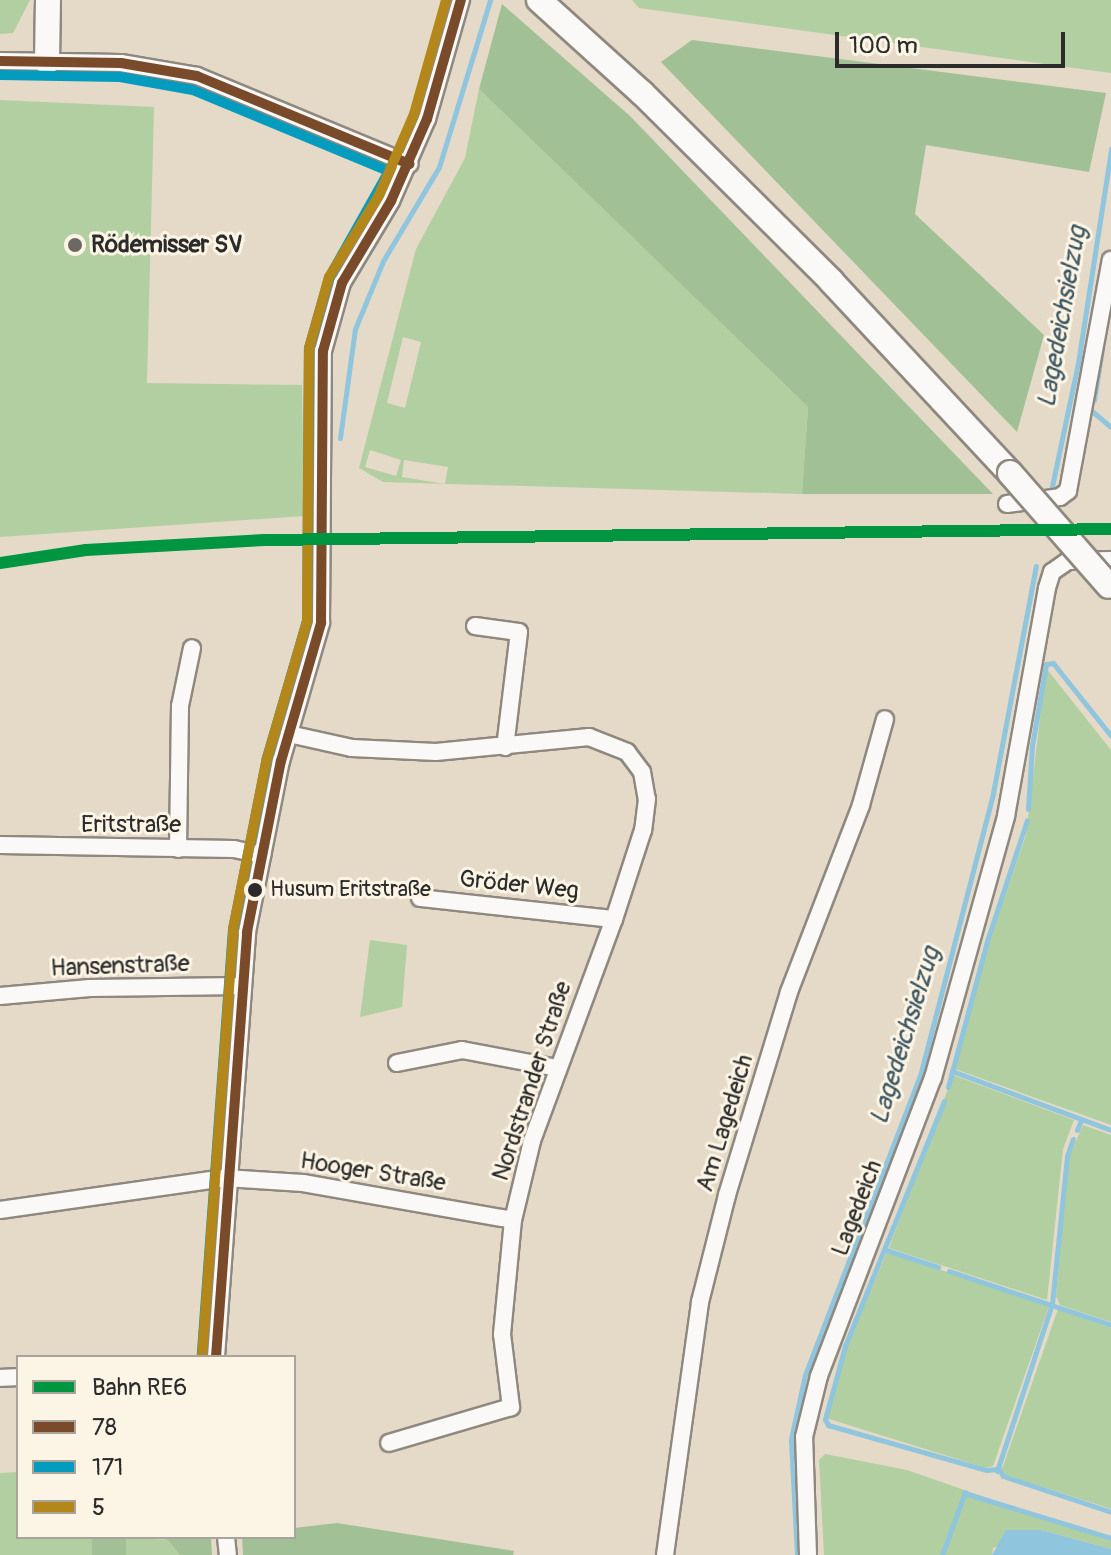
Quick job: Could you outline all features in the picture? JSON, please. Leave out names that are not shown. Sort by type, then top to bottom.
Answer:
[{"type":"highway","points":[[47,62],[48,0]]},
{"type":"highway","points":[[539,0],[642,93],[831,281],[1010,473],[1110,587]]},
{"type":"street","points":[[216,1355],[225,1178],[241,986],[262,855],[289,734],[312,661],[324,592],[320,391],[330,318],[342,283],[409,164],[461,0]]},
{"type":"street","points":[[0,61],[121,63],[197,76],[409,164]]},
{"type":"street","points":[[1007,504],[1060,497],[1073,476],[1111,260]]},
{"type":"street","name":"Lagedeich","points":[[808,1555],[804,1437],[819,1376],[933,1078],[1006,816],[1047,588],[1052,572],[1068,561],[1111,560]]},
{"type":"street","points":[[289,734],[394,752],[505,747],[519,632],[475,626]]},
{"type":"street","points":[[178,849],[180,706],[192,648]]},
{"type":"street","name":"Am Lagedeich","points":[[665,1555],[700,1302],[727,1195],[789,992],[861,805],[885,719]]},
{"type":"street","name":"Nordstrander Straße","points":[[389,1443],[511,1407],[502,1334],[513,1220],[557,1068],[614,919],[643,830],[647,799],[642,772],[627,752],[589,737],[505,747]]},
{"type":"street","name":"Eritstraße","points":[[0,845],[178,849],[262,855]]},
{"type":"street","name":"Gröder Weg","points":[[420,898],[614,919]]},
{"type":"street","name":"Hansenstraße","points":[[0,996],[90,988],[241,986]]},
{"type":"street","points":[[397,1063],[462,1050],[557,1068]]},
{"type":"street","name":"Hooger Straße","points":[[0,1210],[225,1178],[303,1183],[513,1220]]},
{"type":"green space","points":[[0,0],[30,0],[13,33],[0,34]]},
{"type":"green space","points":[[632,0],[1111,0],[1111,73],[639,8]]},
{"type":"green space","points":[[502,4],[630,116],[993,494],[802,494],[808,407],[479,89]]},
{"type":"green space","points":[[692,40],[1106,93],[1089,172],[926,145],[915,214],[1044,335],[1017,432],[661,62]]},
{"type":"green space","points":[[479,89],[808,407],[802,494],[445,484],[448,467],[404,460],[402,477],[443,484],[383,482],[359,468],[416,249],[465,158]],"holes":[[[403,337],[421,342],[405,408],[387,403]],[[370,450],[401,460],[396,476],[365,467]]]},
{"type":"green space","points":[[0,100],[154,107],[147,383],[302,385],[304,516],[0,537]]},
{"type":"green space","points":[[1046,668],[1111,750],[1111,1125],[955,1069],[986,951],[1026,835]]},
{"type":"green space","points":[[370,940],[407,945],[402,1007],[360,1017]]},
{"type":"green space","points":[[953,1075],[1074,1120],[1063,1149],[1047,1300],[889,1248]]},
{"type":"green space","points":[[1083,1125],[1111,1135],[1111,1322],[1060,1305],[1056,1296],[1069,1157]]},
{"type":"green space","points":[[887,1252],[1049,1306],[993,1466],[986,1468],[826,1418],[847,1347]]},
{"type":"green space","points":[[1058,1309],[1111,1328],[1111,1509],[1006,1475],[1002,1469]]},
{"type":"green space","points":[[825,1454],[907,1470],[1111,1541],[1111,1549],[1041,1530],[993,1548],[992,1555],[824,1555],[819,1460]]},
{"type":"green space","points":[[16,1472],[16,1539],[92,1539],[92,1555],[0,1555],[0,1473]]},
{"type":"green space","points":[[337,1523],[514,1551],[513,1555],[243,1555],[242,1539],[296,1539],[296,1528]]},
{"type":"green space","points":[[92,1539],[126,1539],[126,1555],[92,1555]]},
{"type":"green space","points":[[126,1539],[154,1539],[168,1540],[180,1555],[126,1555]]},
{"type":"green space","points":[[161,1539],[211,1539],[212,1555],[180,1555],[168,1540]]},
{"type":"water","points":[[1006,1530],[1041,1530],[1111,1549],[1111,1555],[992,1555]]},
{"type":"waterway","points":[[340,438],[355,329],[383,261],[439,167],[490,0]]},
{"type":"waterway","name":"Lagedeichsielzug","points":[[1051,491],[1078,363],[1111,149]]},
{"type":"waterway","points":[[1094,400],[1102,349]]},
{"type":"waterway","points":[[1093,412],[1111,427]]},
{"type":"waterway","name":"Lagedeichsielzug","points":[[797,1555],[791,1439],[805,1375],[920,1076],[993,793],[1036,566]]},
{"type":"waterway","points":[[1028,809],[1032,746],[1046,664],[1053,663],[1111,736]]},
{"type":"waterway","points":[[948,1087],[988,938],[1027,820]]},
{"type":"waterway","points":[[952,1071],[1111,1130]]},
{"type":"waterway","points":[[944,1101],[845,1346],[825,1419],[828,1425],[986,1470],[999,1469],[1003,1476],[1111,1512]]},
{"type":"waterway","points":[[1077,1130],[1081,1120]]},
{"type":"waterway","points":[[997,1471],[1052,1304],[1067,1156],[1073,1139]]},
{"type":"waterway","points":[[886,1250],[938,1267]]},
{"type":"waterway","points":[[949,1271],[1111,1325]]},
{"type":"waterway","points":[[942,1555],[965,1492]]},
{"type":"waterway","points":[[964,1493],[1111,1538]]},
{"type":"rail line","name":"RE6","points":[[0,563],[86,550],[265,540],[1111,529]]},
{"type":"transit line","name":"5","points":[[202,1355],[233,929],[267,758],[307,621],[309,348],[329,277],[379,195],[414,114],[446,0]]},
{"type":"transit line","name":"78","points":[[216,1355],[247,932],[281,761],[321,623],[323,351],[342,283],[391,201],[427,119],[461,0]]},
{"type":"transit line","name":"78","points":[[0,61],[121,63],[197,76],[409,164]]},
{"type":"transit line","name":"171","points":[[0,75],[120,77],[193,90],[389,171],[329,278],[309,348],[307,621],[267,758],[233,929],[202,1355]]},
{"type":"place","name":"Rödemisser SV","points":[[75,245]]},
{"type":"place","name":"Husum Eritstraße","points":[[255,890]]}]
